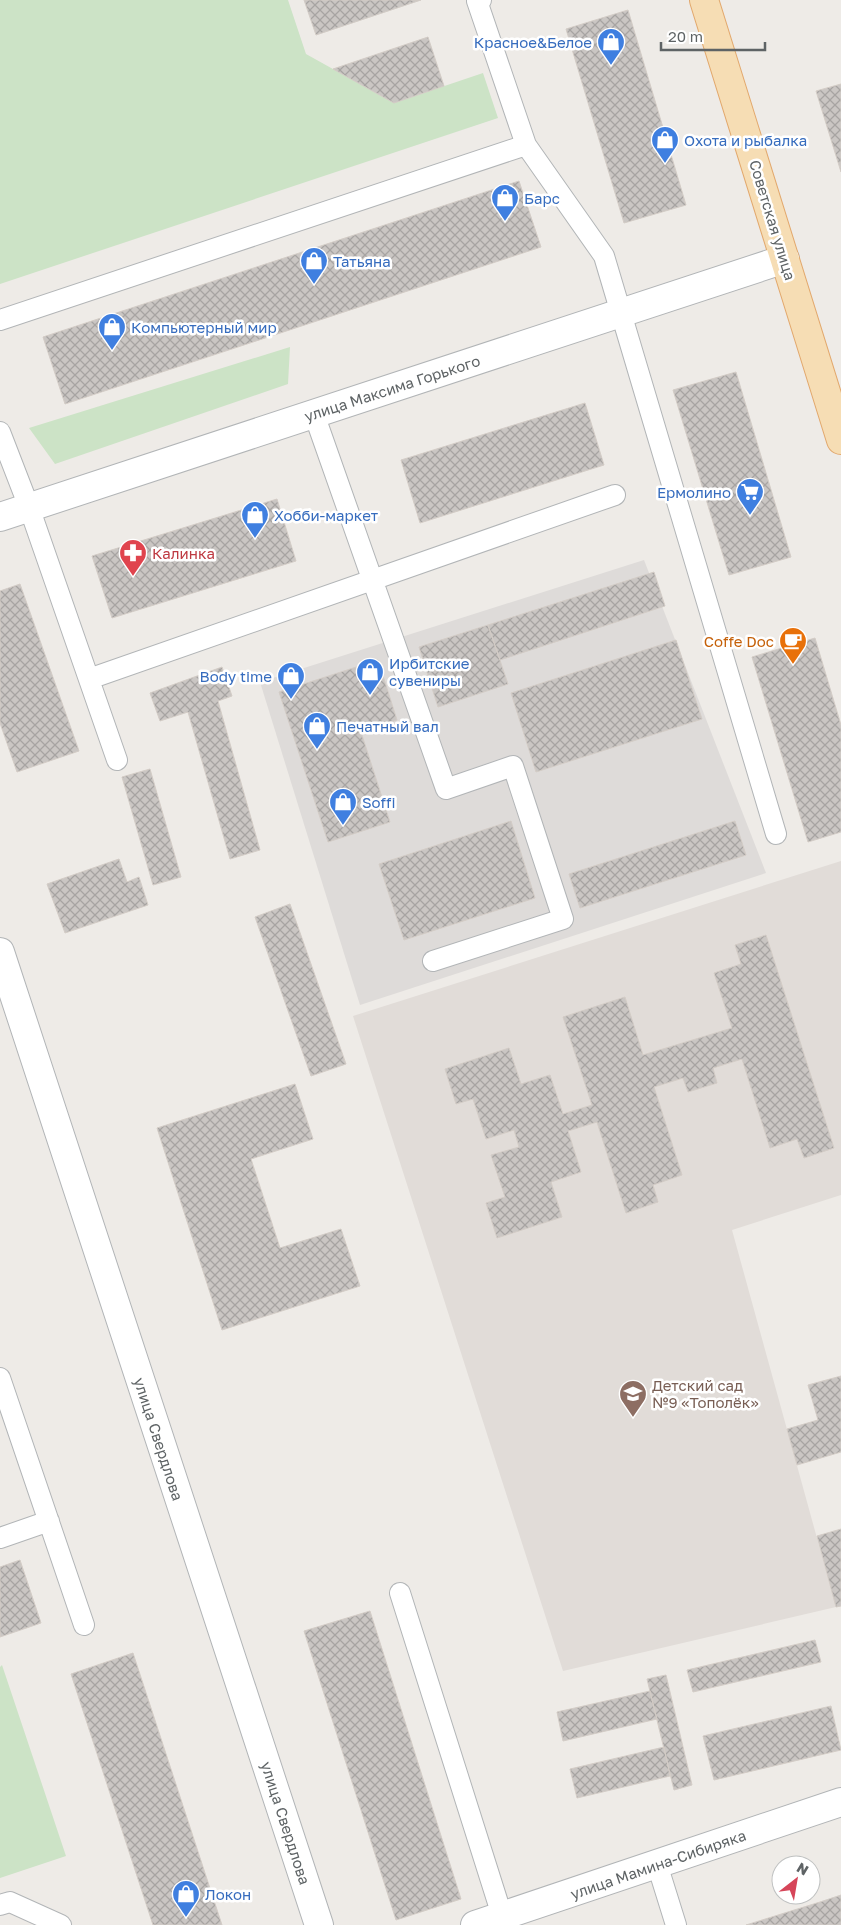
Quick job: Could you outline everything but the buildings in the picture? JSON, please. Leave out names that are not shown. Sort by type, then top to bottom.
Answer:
[{"type":"main road","name":"Советская улица","points":[[704,0],[841,440]]},
{"type":"street","name":"улица Максима Горького","points":[[0,517],[785,259]]},
{"type":"street","name":"улица Свердлова","points":[[0,952],[319,1925]]},
{"type":"street","name":"улица Мамина-Сибиряка","points":[[475,1925],[504,1920],[657,1864],[841,1802]]},
{"type":"lane","points":[[481,0],[477,1],[526,145],[604,256],[776,834]]},
{"type":"lane","points":[[0,320],[526,145]]},
{"type":"lane","points":[[314,414],[446,789],[513,766],[563,919],[433,961]]},
{"type":"lane","points":[[0,432],[29,507],[117,760]]},
{"type":"lane","points":[[89,679],[615,495]]},
{"type":"lane","points":[[0,1378],[84,1625]]},
{"type":"lane","points":[[0,1538],[49,1521]]},
{"type":"lane","points":[[400,1593],[504,1920]]},
{"type":"lane","points":[[657,1864],[676,1925]]},
{"type":"lane","points":[[0,1905],[10,1902],[61,1925]]},
{"type":"shaded area","points":[[644,560],[766,873],[360,1005],[260,682]]},
{"type":"shaded area","name":"Детский сад №9 «Тополёк»","points":[[841,861],[841,1195],[732,1230],[836,1607],[563,1671],[353,1016]]},
{"type":"green space","points":[[0,0],[288,0],[306,54],[394,103],[483,73],[498,118],[0,284]]},
{"type":"green space","points":[[290,347],[288,384],[55,464],[29,428]]},
{"type":"green space","points":[[2,1665],[66,1856],[0,1878],[0,1667]]},
{"type":"place","name":"Красное&Белое","points":[[611,66]]},
{"type":"place","name":"Охота и рыбалка","points":[[665,164]]},
{"type":"place","name":"Барс","points":[[505,222]]},
{"type":"place","name":"Татьяна","points":[[314,285]]},
{"type":"place","name":"Компьютерный мир","points":[[112,351]]},
{"type":"place","name":"Ермолино","points":[[750,516]]},
{"type":"place","name":"Хобби-маркет","points":[[255,539]]},
{"type":"place","name":"Калинка","points":[[133,577]]},
{"type":"place","name":"Coffe Doc","points":[[793,665]]},
{"type":"place","name":"Ирбитские сувениры","points":[[370,696]]},
{"type":"place","name":"Body time","points":[[291,700]]},
{"type":"place","name":"Печатный вал","points":[[317,750]]},
{"type":"place","name":"Soffi","points":[[343,826]]},
{"type":"place","name":"Детский сад №9 «Тополёк»","points":[[633,1418]]},
{"type":"place","name":"Локон","points":[[186,1918]]}]
